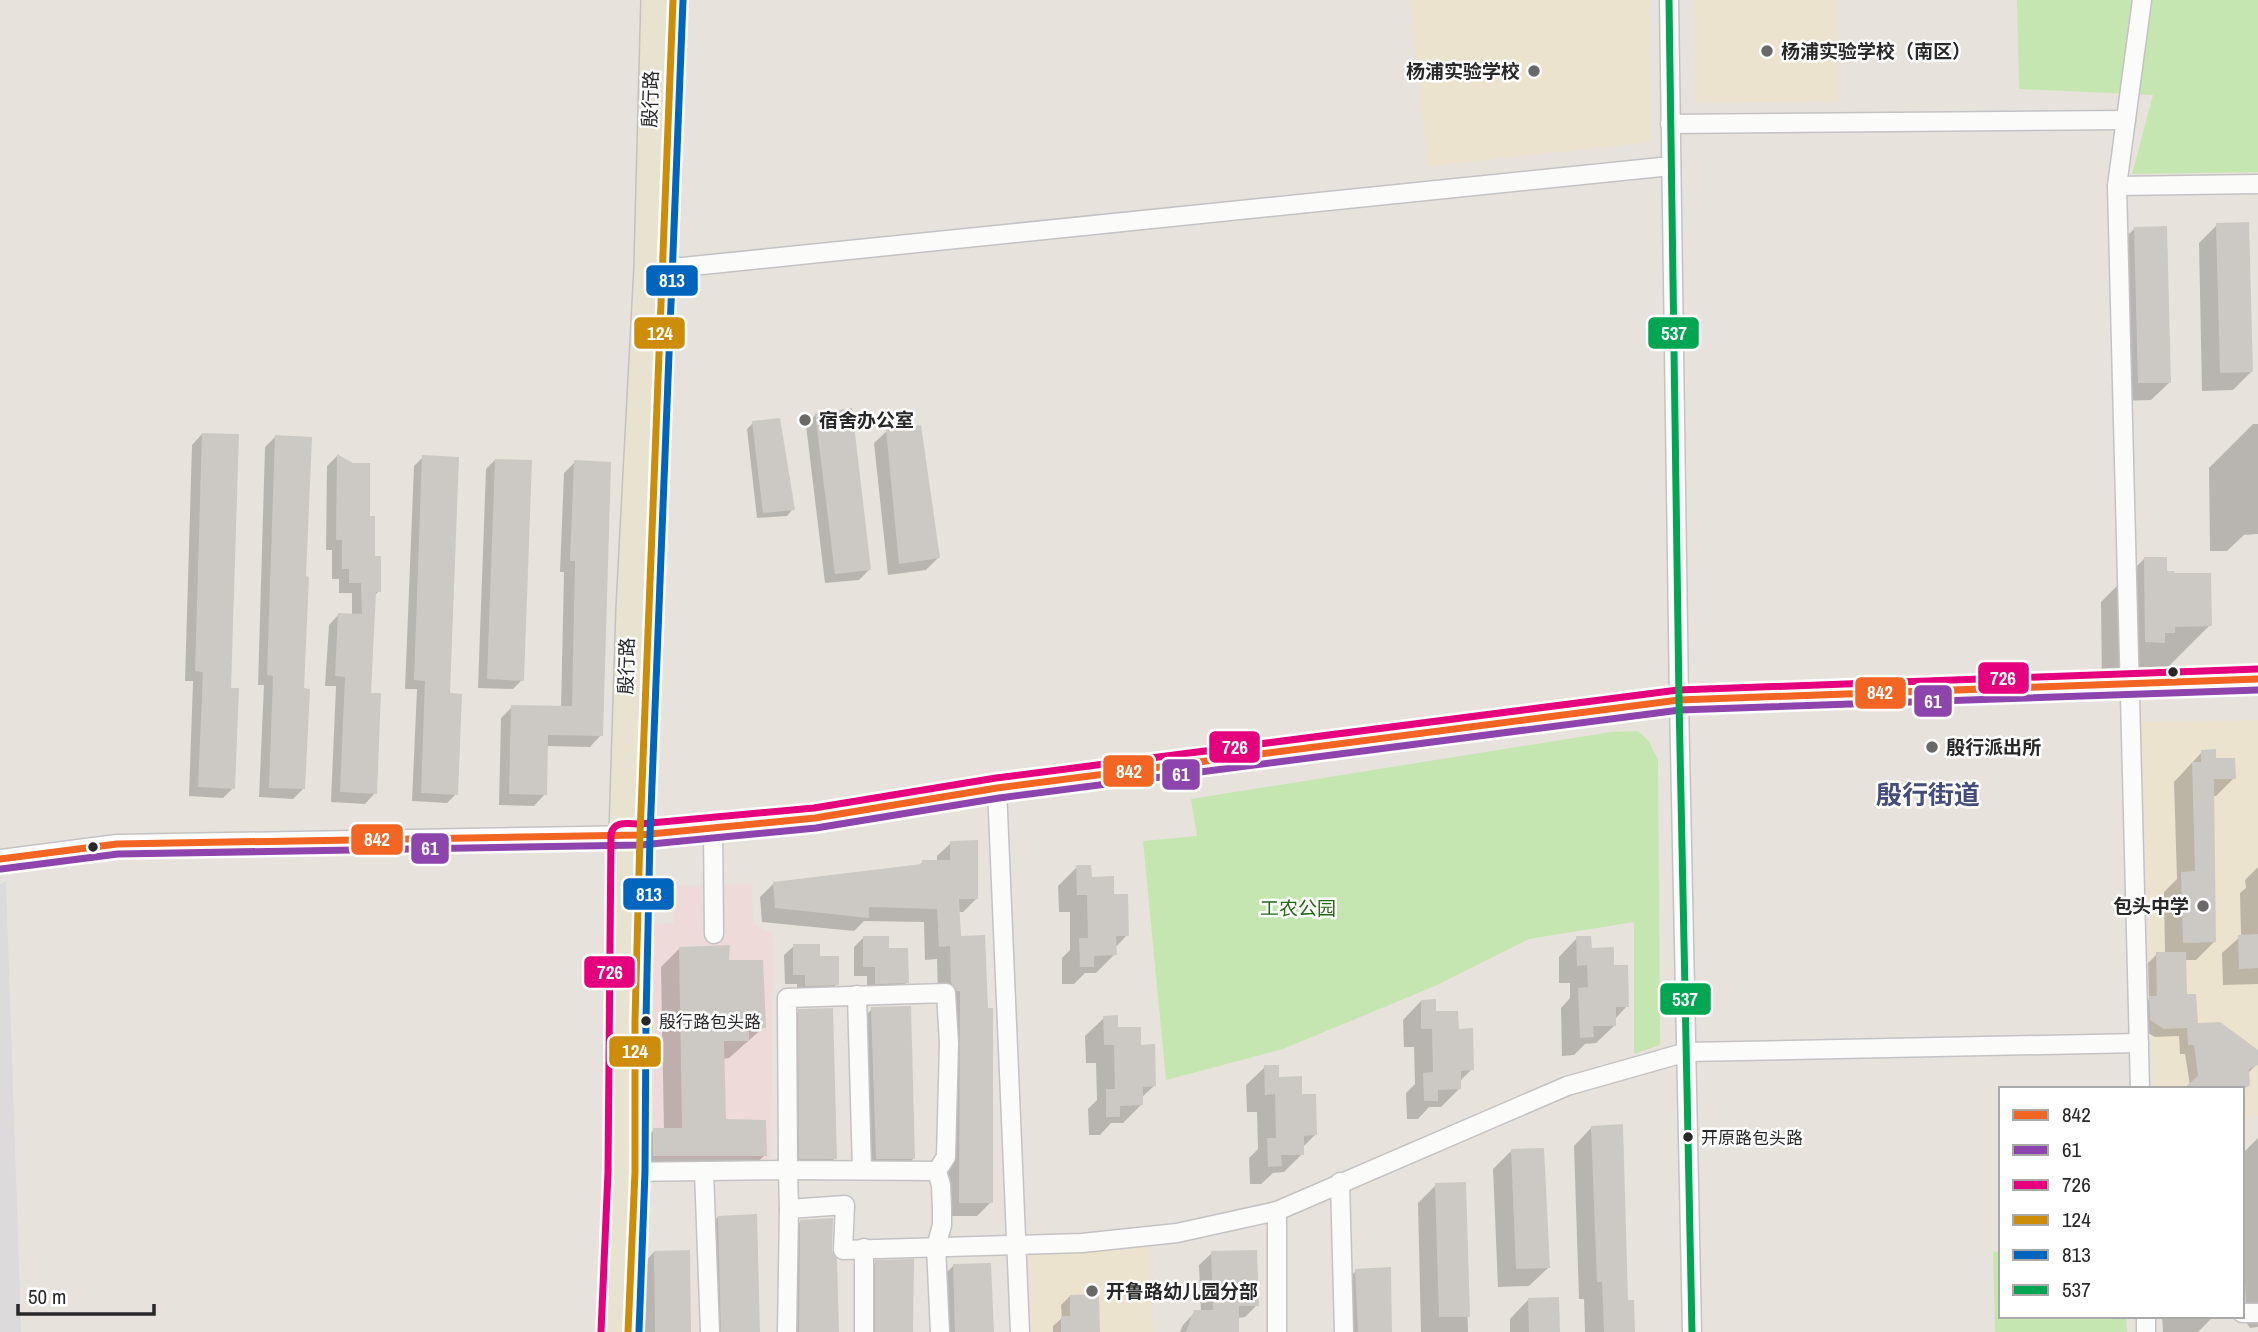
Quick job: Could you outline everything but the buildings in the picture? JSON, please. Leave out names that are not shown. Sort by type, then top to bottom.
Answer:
[{"type":"main road","name":"殷行路","points":[[653,0],[654,268]]},
{"type":"main road","name":"殷行路","points":[[628,1332],[628,610],[673,0]]},
{"type":"main road","name":"殷行路","points":[[611,1332],[626,1172],[643,1140],[630,835]]},
{"type":"street","points":[[1669,0],[1692,1332]]},
{"type":"street","points":[[2140,1087],[2117,186],[2142,0]]},
{"type":"street","points":[[1670,124],[2126,120]]},
{"type":"street","points":[[654,268],[1671,166]]},
{"type":"street","points":[[2117,186],[2258,184]]},
{"type":"street","points":[[2232,680],[2258,670]]},
{"type":"street","points":[[0,859],[117,844],[630,835],[815,818],[997,788],[1679,700],[2258,679]]},
{"type":"street","points":[[997,788],[1020,1332]]},
{"type":"street","points":[[713,828],[714,934]]},
{"type":"street","points":[[787,1332],[787,998],[946,993],[949,1043],[946,1157],[937,1171]]},
{"type":"street","points":[[857,995],[862,1170]]},
{"type":"street","points":[[789,1209],[845,1205],[843,1250],[1082,1243],[1177,1233],[1277,1211],[1567,1086],[1686,1052],[2139,1043]]},
{"type":"street","points":[[704,1171],[710,1332]]},
{"type":"street","points":[[626,1172],[937,1171]]},
{"type":"street","points":[[937,1171],[942,1185],[942,1224],[936,1247],[940,1332]]},
{"type":"street","points":[[1340,1182],[1344,1332]]},
{"type":"street","points":[[1276,1332],[1277,1211]]},
{"type":"street","points":[[864,1248],[864,1332]]},
{"type":"shaded area","name":"杨浦实验学校","points":[[1410,0],[1650,0],[1652,142],[1428,166]]},
{"type":"shaded area","name":"杨浦实验学校（南区）","points":[[1695,0],[1837,0],[1839,101],[1697,103]]},
{"type":"shaded area","name":"包头中学","points":[[2258,720],[2258,1116],[2244,1117],[2244,1087],[2154,1087],[2142,722]]},
{"type":"shaded area","points":[[6,881],[21,1332],[0,1332],[0,884]]},
{"type":"shaded area","points":[[752,884],[753,924],[773,934],[771,1159],[653,1158],[655,924],[674,923],[675,885]]},
{"type":"shaded area","name":"开鲁路幼儿园分部","points":[[1150,1246],[1153,1332],[1032,1332],[1030,1254]]},
{"type":"green space","points":[[2017,0],[2258,0],[2258,172],[2132,174],[2153,95],[2019,89]]},
{"type":"green space","name":"工农公园","points":[[1638,731],[1648,740],[1658,759],[1660,1045],[1634,1054],[1634,922],[1529,939],[1435,986],[1283,1049],[1166,1080],[1143,841],[1197,836],[1191,799],[1611,732]]},
{"type":"green space","points":[[1999,1251],[1999,1318],[2126,1318],[2127,1332],[1995,1332],[1993,1252]]},
{"type":"transit line","name":"124","points":[[628,1332],[635,1172],[635,1020],[640,835],[673,0]]},
{"type":"transit line","name":"813","points":[[639,1332],[645,1172],[650,835],[683,0]]},
{"type":"transit line","name":"537","points":[[1669,0],[1692,1332]]},
{"type":"transit line","name":"726","points":[[601,1332],[608,1172],[611,834],[618,825],[814,808],[996,778],[1678,690],[2258,669]]},
{"type":"transit line","name":"842","points":[[0,859],[117,844],[640,835],[815,818],[997,788],[1679,700],[2258,679]]},
{"type":"transit line","name":"61","points":[[1,869],[118,854],[641,845],[816,828],[999,798],[1680,710],[2258,690]]},
{"type":"place","name":"杨浦实验学校（南区）","points":[[1767,51]]},
{"type":"place","name":"杨浦实验学校","points":[[1534,71]]},
{"type":"place","name":"宿舍办公室","points":[[805,420]]},
{"type":"place","name":"殷行派出所","points":[[1932,747]]},
{"type":"place","name":"包头中学","points":[[2203,906]]},
{"type":"place","name":"殷行路包头路","points":[[646,1021]]},
{"type":"place","name":"开原路包头路","points":[[1688,1137]]},
{"type":"place","name":"开鲁路幼儿园分部","points":[[1092,1291]]},
{"type":"district","name":"殷行街道","points":[[1928,795]]}]
